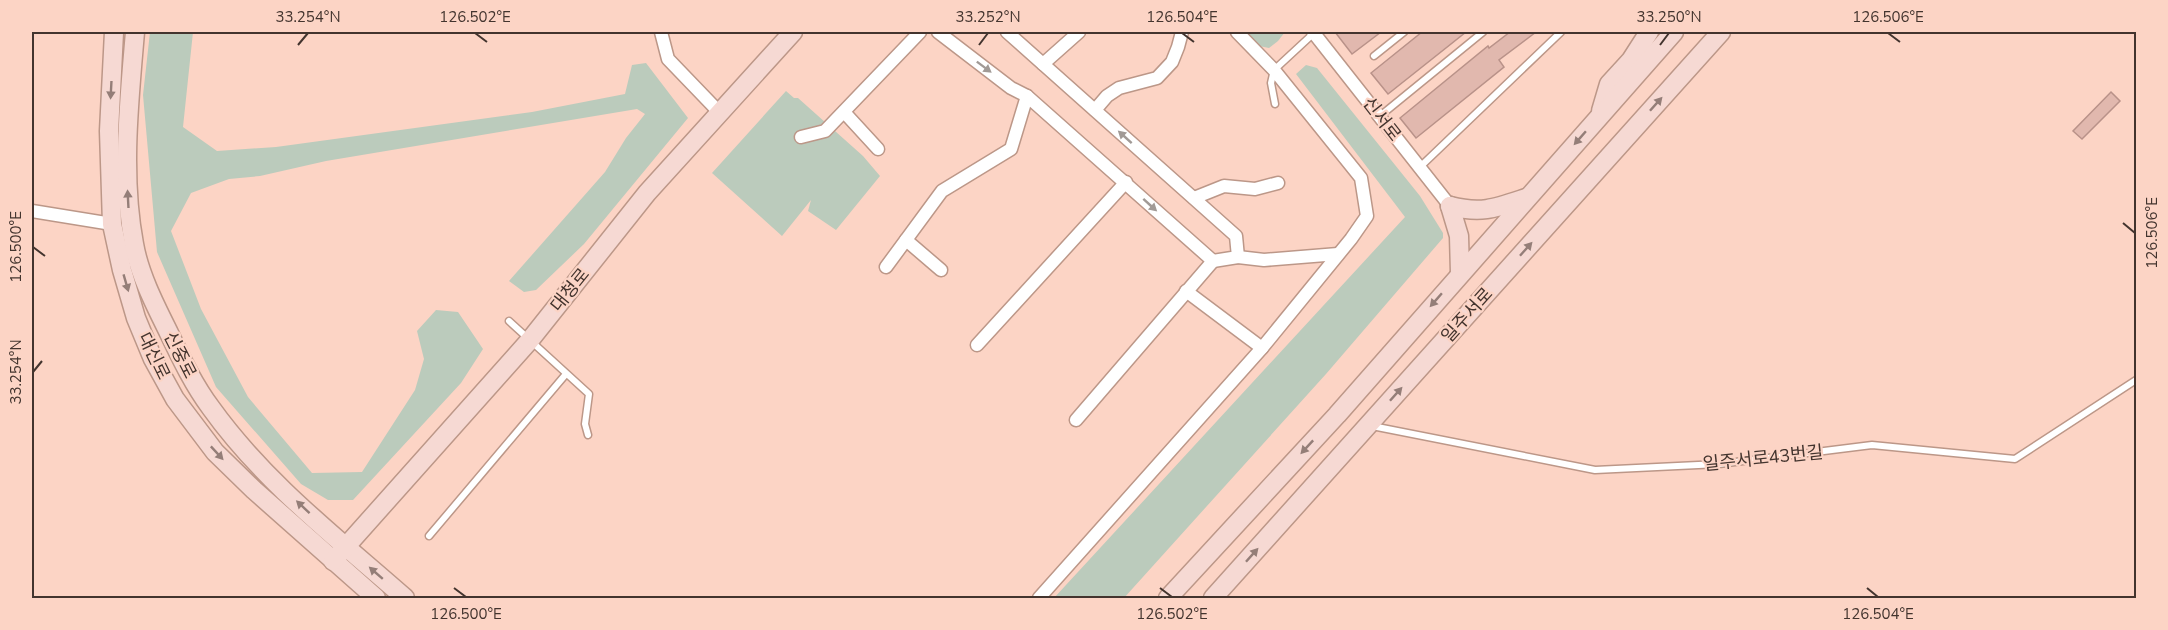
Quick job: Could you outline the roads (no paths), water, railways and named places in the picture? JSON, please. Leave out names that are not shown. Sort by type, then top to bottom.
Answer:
[{"type":"main road","name":"대신로","points":[[114,32],[109,131],[112,224],[136,318],[153,359],[175,399],[215,452],[376,598]]},
{"type":"main road","name":"신중로","points":[[135,32],[128,112],[128,201],[134,246],[152,299],[210,408],[253,459],[346,547],[405,598]]},
{"type":"main road","name":"대청로","points":[[333,561],[530,340],[647,194],[793,32]]},
{"type":"main road","points":[[1600,115],[1608,84],[1631,60],[1648,32]]},
{"type":"main road","name":"일주서로","points":[[1168,598],[1337,415],[1674,32]]},
{"type":"main road","name":"일주서로","points":[[1213,598],[1721,32]]},
{"type":"main road","points":[[1450,206],[1471,211],[1491,209],[1527,198]]},
{"type":"main road","points":[[1450,206],[1459,236],[1460,273]]},
{"type":"street","points":[[661,32],[668,59],[719,112]]},
{"type":"street","points":[[801,137],[825,131],[921,32]]},
{"type":"street","points":[[938,32],[1011,88],[1027,96],[1213,261]]},
{"type":"street","points":[[1007,32],[1236,236],[1238,257]]},
{"type":"street","points":[[1043,64],[1079,32]]},
{"type":"street","points":[[1095,110],[1107,96],[1119,88],[1157,78],[1172,62],[1182,32]]},
{"type":"street","points":[[1039,598],[1262,348],[1366,216],[1361,178],[1274,70],[1237,32]]},
{"type":"street","name":"신서로","points":[[1314,32],[1450,206]]},
{"type":"street","points":[[886,267],[942,191],[1011,149],[1027,96]]},
{"type":"street","points":[[844,112],[878,149]]},
{"type":"street","points":[[977,345],[1126,182]]},
{"type":"street","points":[[1194,198],[1224,186],[1255,189],[1278,183]]},
{"type":"street","points":[[32,211],[112,224]]},
{"type":"street","points":[[906,240],[941,270]]},
{"type":"street","points":[[1076,420],[1213,261],[1238,257],[1264,260],[1338,254]]},
{"type":"street","points":[[1186,291],[1262,348]]},
{"type":"lane","points":[[1275,104],[1271,83],[1274,70],[1314,32]]},
{"type":"lane","points":[[1374,56],[1404,32]]},
{"type":"lane","points":[[1380,116],[1484,32]]},
{"type":"lane","points":[[1420,167],[1561,32]]},
{"type":"lane","points":[[509,321],[589,394],[585,424],[588,435]]},
{"type":"lane","points":[[429,536],[566,374]]},
{"type":"lane","name":"일주서로43번길","points":[[1369,425],[1596,470],[1719,464],[1872,445],[2015,459],[2136,380]]}]
